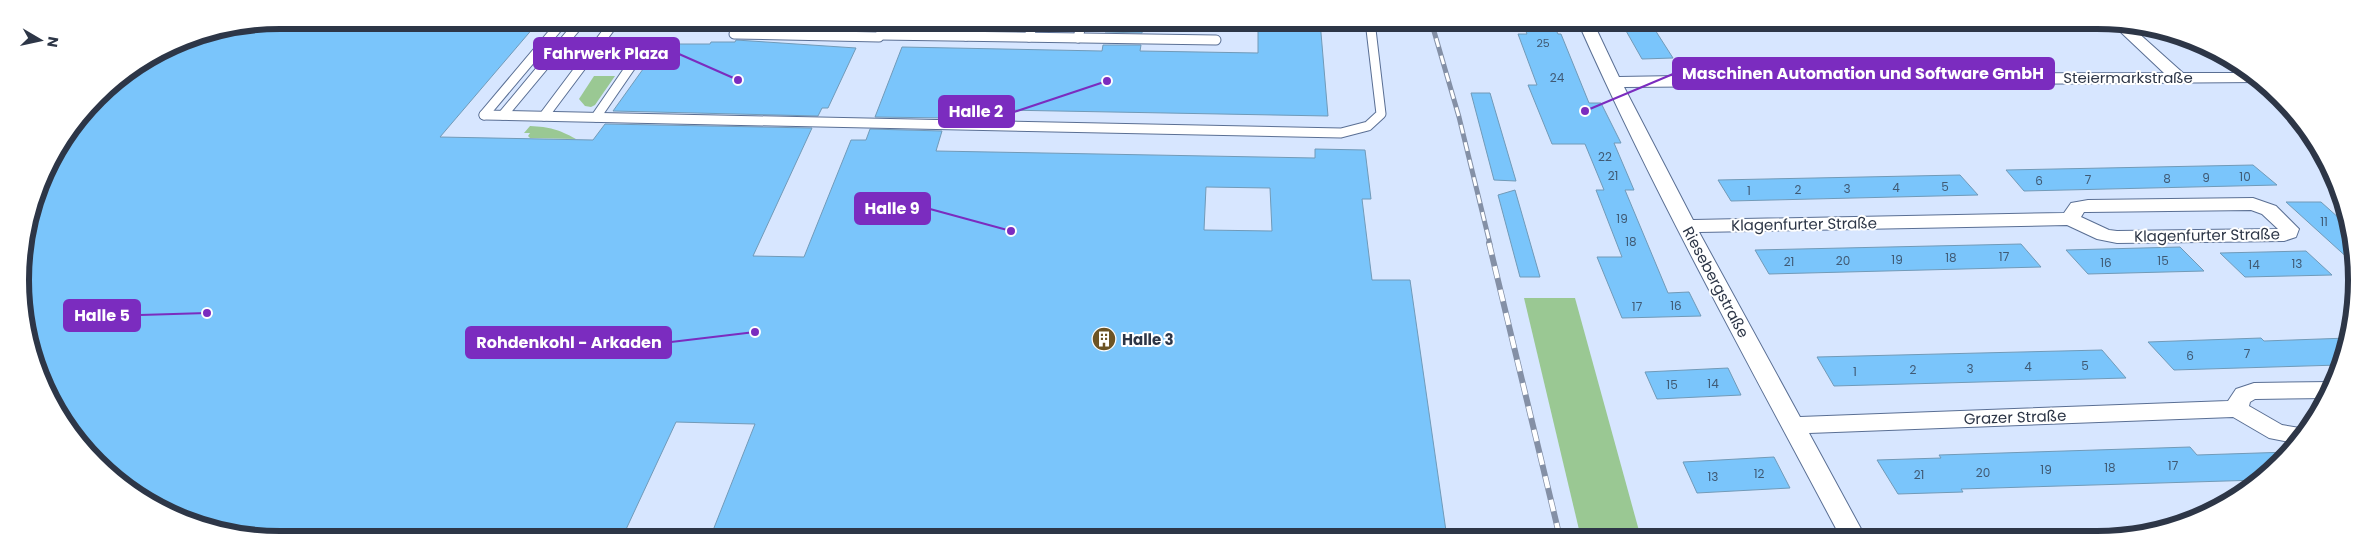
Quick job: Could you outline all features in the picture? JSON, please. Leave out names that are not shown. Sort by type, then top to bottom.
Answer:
[{"type":"street","name":"Riesebergstraße","points":[[1589,29],[1613,82],[1687,226],[1850,531]]},
{"type":"street","points":[[2127,31],[2178,76]]},
{"type":"street","name":"Steiermarkstraße","points":[[1613,82],[2178,76],[2246,78]]},
{"type":"street","name":"Klagenfurter Straße","points":[[1687,226],[2070,219],[2104,235],[2117,237],[2284,235],[2289,233],[2289,229],[2269,210],[2253,204],[2088,206],[2078,207],[2070,219]]},
{"type":"street","points":[[2295,435],[2277,432],[2237,409],[2238,400],[2243,394],[2254,391],[2322,390]]},
{"type":"street","name":"Grazer Straße","points":[[1793,425],[2237,409]]},
{"type":"lane","points":[[556,29],[484,115],[1352,132],[1366,128],[1375,122],[1381,114],[1371,29]]},
{"type":"lane","points":[[503,115],[575,29]]},
{"type":"lane","points":[[544,116],[609,29]]},
{"type":"lane","points":[[966,36],[968,29]]},
{"type":"lane","points":[[1029,37],[1032,29]]},
{"type":"lane","points":[[1078,38],[1080,29]]},
{"type":"lane","points":[[734,34],[1216,40]]},
{"type":"lane","points":[[596,117],[640,53]]},
{"type":"green space","points":[[714,29],[737,29],[735,32],[713,31]]},
{"type":"green space","points":[[594,76],[615,76],[595,105],[591,107],[585,106],[579,99]]},
{"type":"green space","points":[[530,126],[554,129],[576,139],[530,138],[528,136],[530,133],[524,133]]},
{"type":"green space","points":[[1524,298],[1575,298],[1639,531],[1579,531]]},
{"type":"building","points":[[264,29],[532,29],[440,137],[593,140],[605,124],[812,128],[753,256],[804,257],[851,140],[866,140],[870,129],[942,131],[936,151],[1315,158],[1315,149],[1365,150],[1371,199],[1362,199],[1372,280],[1410,280],[1446,531],[713,531],[755,424],[676,422],[625,531],[264,531],[215,523],[199,518],[154,498],[114,469],[91,446],[62,406],[48,376],[37,345],[29,296],[31,247],[42,199],[62,154],[71,140],[102,102],[140,71],[154,62],[199,42],[215,37]],"holes":[[[1206,187],[1270,188],[1272,231],[1204,230]]]},
{"type":"building","points":[[1106,29],[1143,29],[1142,33],[1105,32]]},
{"type":"building","points":[[1258,29],[1321,29],[1328,116],[949,109],[946,118],[875,117],[902,47],[1102,51],[1103,45],[1141,45],[1140,51],[1258,53]]},
{"type":"building","points":[[1525,29],[1556,29],[1558,34],[1561,34],[1589,103],[1601,103],[1621,143],[1614,143],[1634,190],[1625,190],[1668,293],[1689,292],[1701,316],[1622,318],[1597,257],[1622,257],[1596,190],[1604,190],[1585,144],[1552,144],[1528,85],[1537,85],[1518,34],[1527,34]]},
{"type":"building","points":[[1625,29],[1654,29],[1673,58],[1642,59]]},
{"type":"building","points":[[736,40],[856,48],[828,108],[822,108],[818,116],[613,111],[661,44],[710,44],[711,42],[735,42]]},
{"type":"building","points":[[1471,93],[1490,93],[1516,181],[1494,180]]},
{"type":"building","points":[[2253,165],[2277,185],[2024,191],[2006,170]]},
{"type":"building","points":[[1960,175],[1978,195],[1731,201],[1718,180]]},
{"type":"building","points":[[1515,190],[1540,277],[1520,277],[1498,195]]},
{"type":"building","points":[[2286,202],[2321,202],[2341,220],[2347,258]]},
{"type":"building","points":[[2021,244],[2041,267],[1769,274],[1755,250]]},
{"type":"building","points":[[2180,247],[2204,271],[2088,274],[2066,250]]},
{"type":"building","points":[[2306,251],[2332,275],[2245,277],[2220,253]]},
{"type":"building","points":[[2261,338],[2264,341],[2341,338],[2333,365],[2174,370],[2148,342]]},
{"type":"building","points":[[2102,350],[2126,378],[1834,386],[1817,357]]},
{"type":"building","points":[[1728,368],[1741,395],[1657,399],[1645,372]]},
{"type":"building","points":[[2190,447],[2197,455],[2280,452],[2248,480],[1961,489],[1963,492],[1898,494],[1877,460],[1941,458],[1939,455]]},
{"type":"building","points":[[1774,457],[1790,488],[1697,493],[1683,462]]},
{"type":"railway","points":[[1433,29],[1459,117],[1490,244]]},
{"type":"railway","points":[[1489,243],[1558,531]]},
{"type":"place","name":"Fahrwerk Plaza","points":[[738,80]]},
{"type":"place","name":"Halle 2","points":[[1107,81]]},
{"type":"place","name":"Maschinen Automation und Software GmbH","points":[[1585,111]]},
{"type":"place","name":"Halle 9","points":[[1011,231]]},
{"type":"place","name":"Halle 5","points":[[207,313]]},
{"type":"place","name":"Rohdenkohl - Arkaden","points":[[755,332]]},
{"type":"place","name":"Halle 3","points":[[1104,339]]}]
